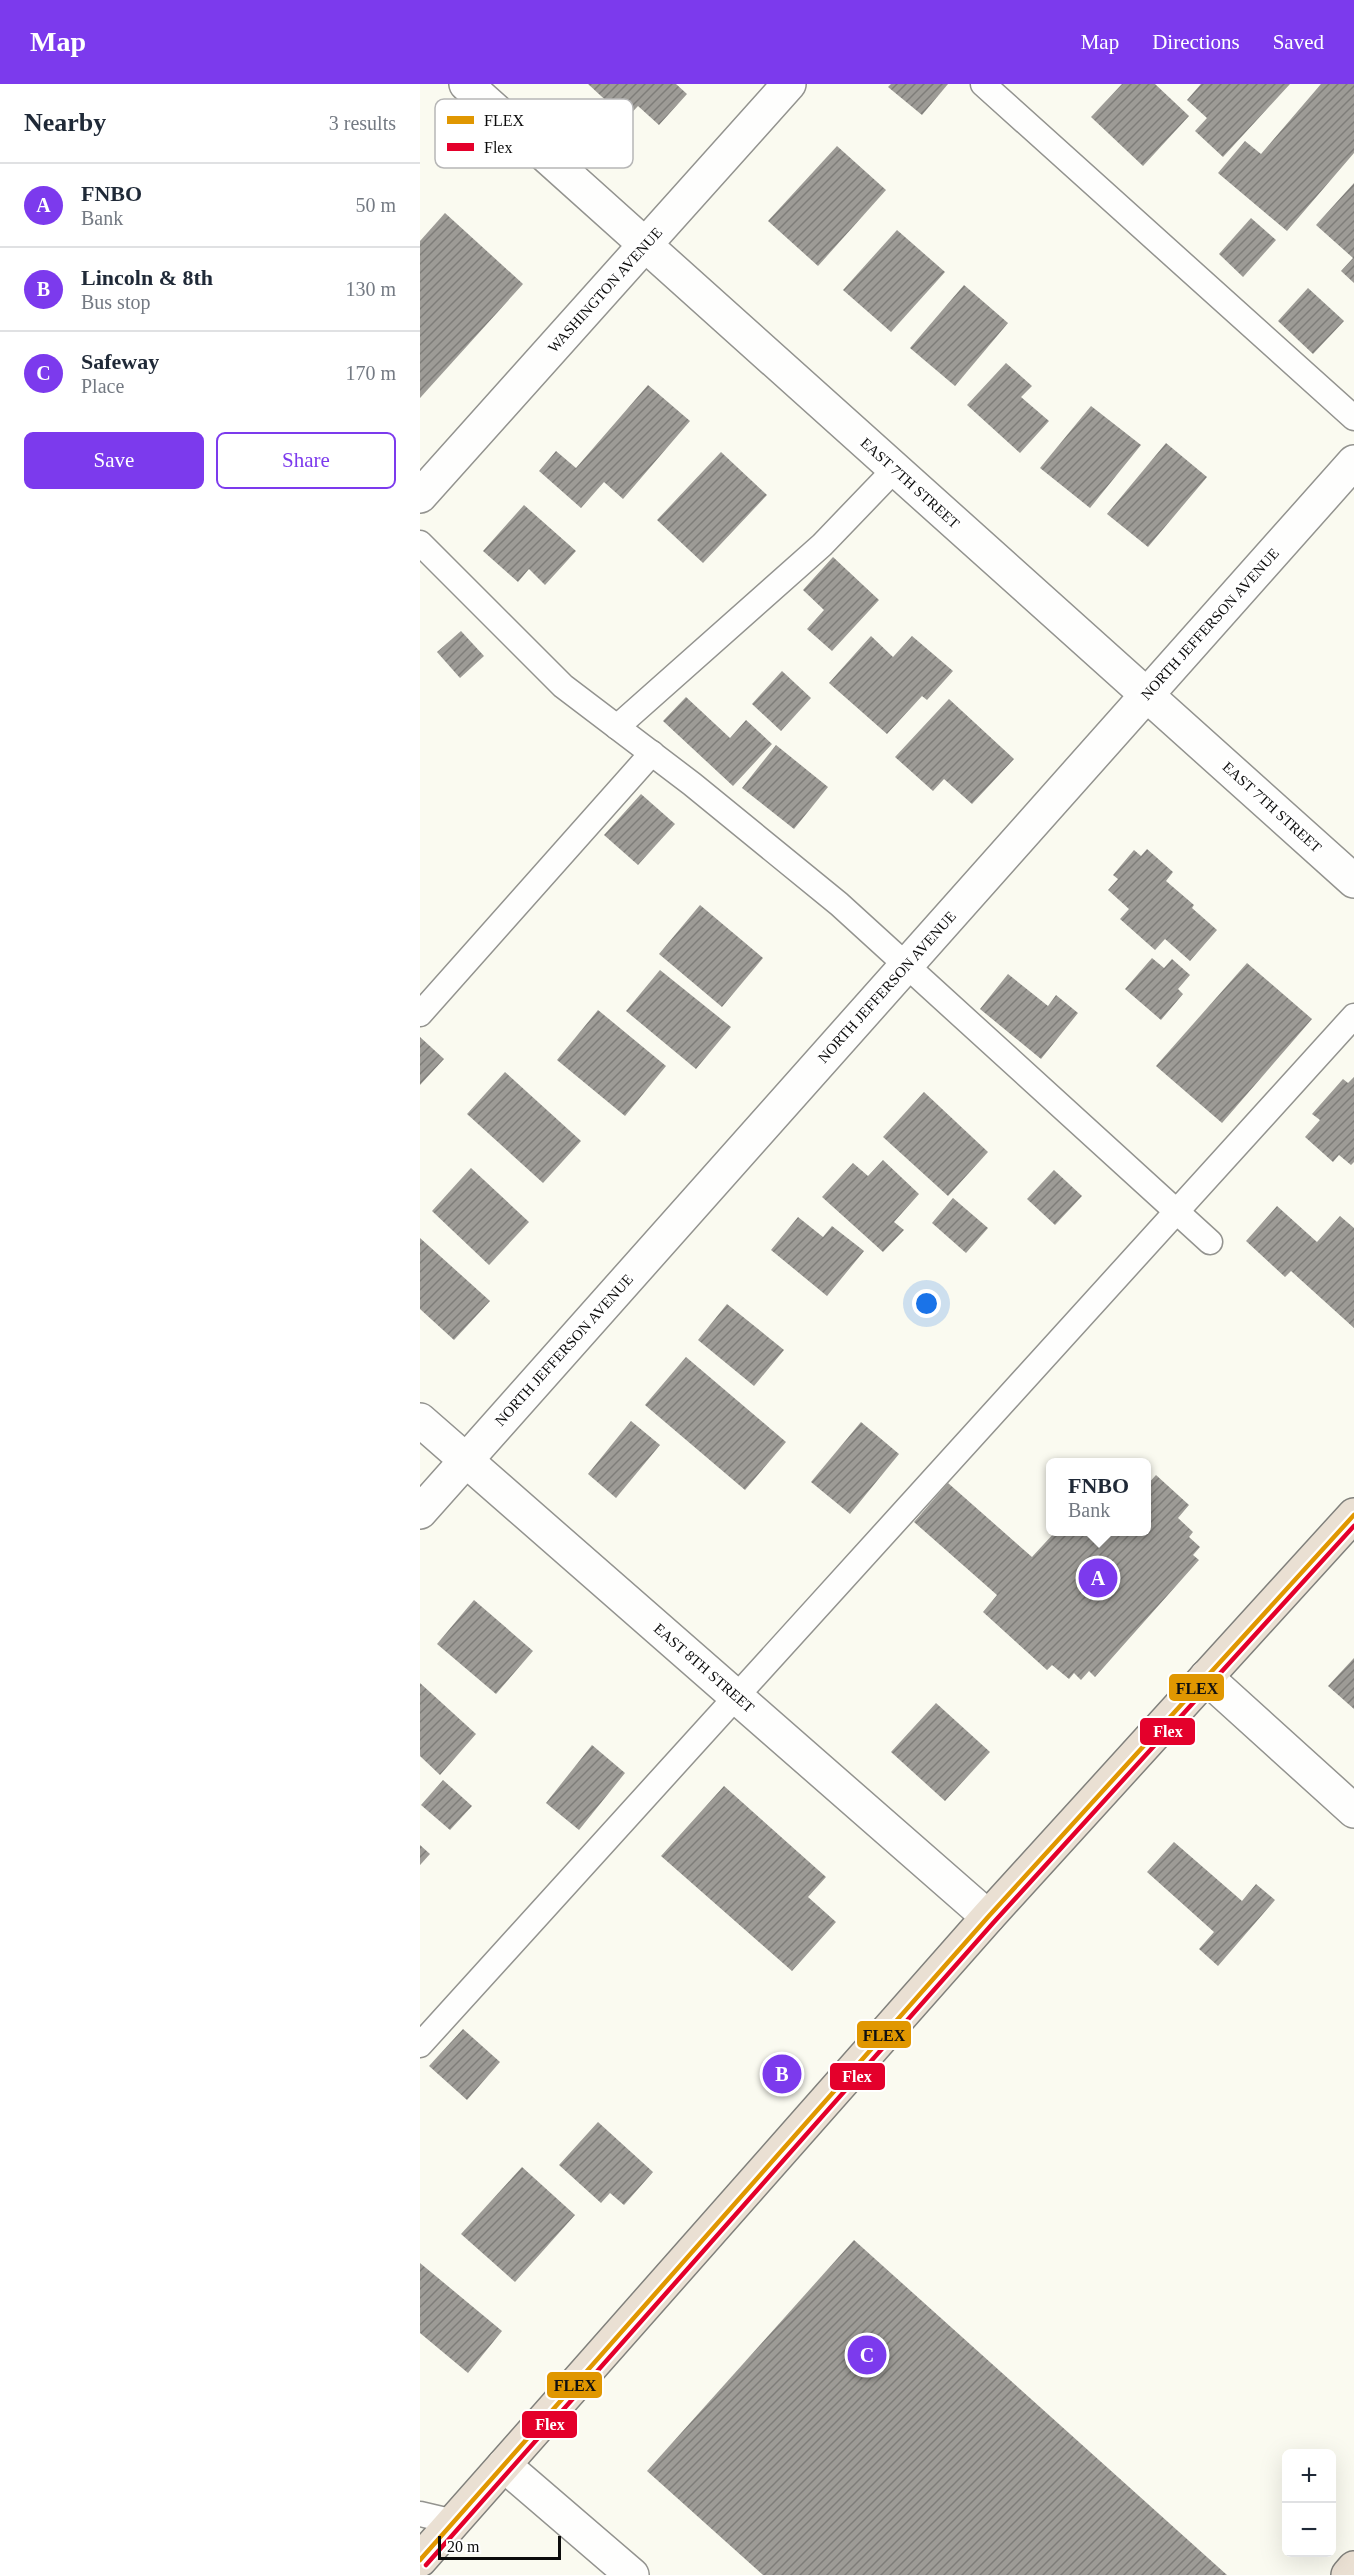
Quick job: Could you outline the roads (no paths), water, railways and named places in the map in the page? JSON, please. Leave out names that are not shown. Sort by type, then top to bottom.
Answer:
[{"type":"highway","points":[[420,2560],[988,1917],[1354,1515]]},
{"type":"highway","points":[[1348,2575],[1354,2568]]},
{"type":"street","name":"EAST 7TH STREET","points":[[466,84],[483,99]]},
{"type":"street","name":"WASHINGTON AVENUE","points":[[420,496],[789,84]]},
{"type":"street","name":"EAST 7TH STREET","points":[[560,168],[1354,881]]},
{"type":"street","name":"NORTH JEFFERSON AVENUE","points":[[420,1512],[1354,462]]},
{"type":"street","name":"EAST 8TH STREET","points":[[420,1420],[988,1917]]},
{"type":"street","points":[[1206,1677],[1354,1811]]},
{"type":"street","points":[[504,2465],[621,2571]]},
{"type":"lane","points":[[983,84],[1354,418]]},
{"type":"lane","points":[[617,727],[822,545],[895,469]]},
{"type":"lane","points":[[420,543],[563,686],[652,753],[839,904],[1210,1242]]},
{"type":"lane","points":[[420,1014],[652,753]]},
{"type":"lane","points":[[420,2045],[1354,1016]]},
{"type":"lane","points":[[420,2514],[454,2522]]},
{"type":"place","name":"FNBO","points":[[1098,1578]]},
{"type":"place","name":"Lincoln & 8th","points":[[782,2074]]},
{"type":"place","name":"Safeway","points":[[867,2355]]}]
